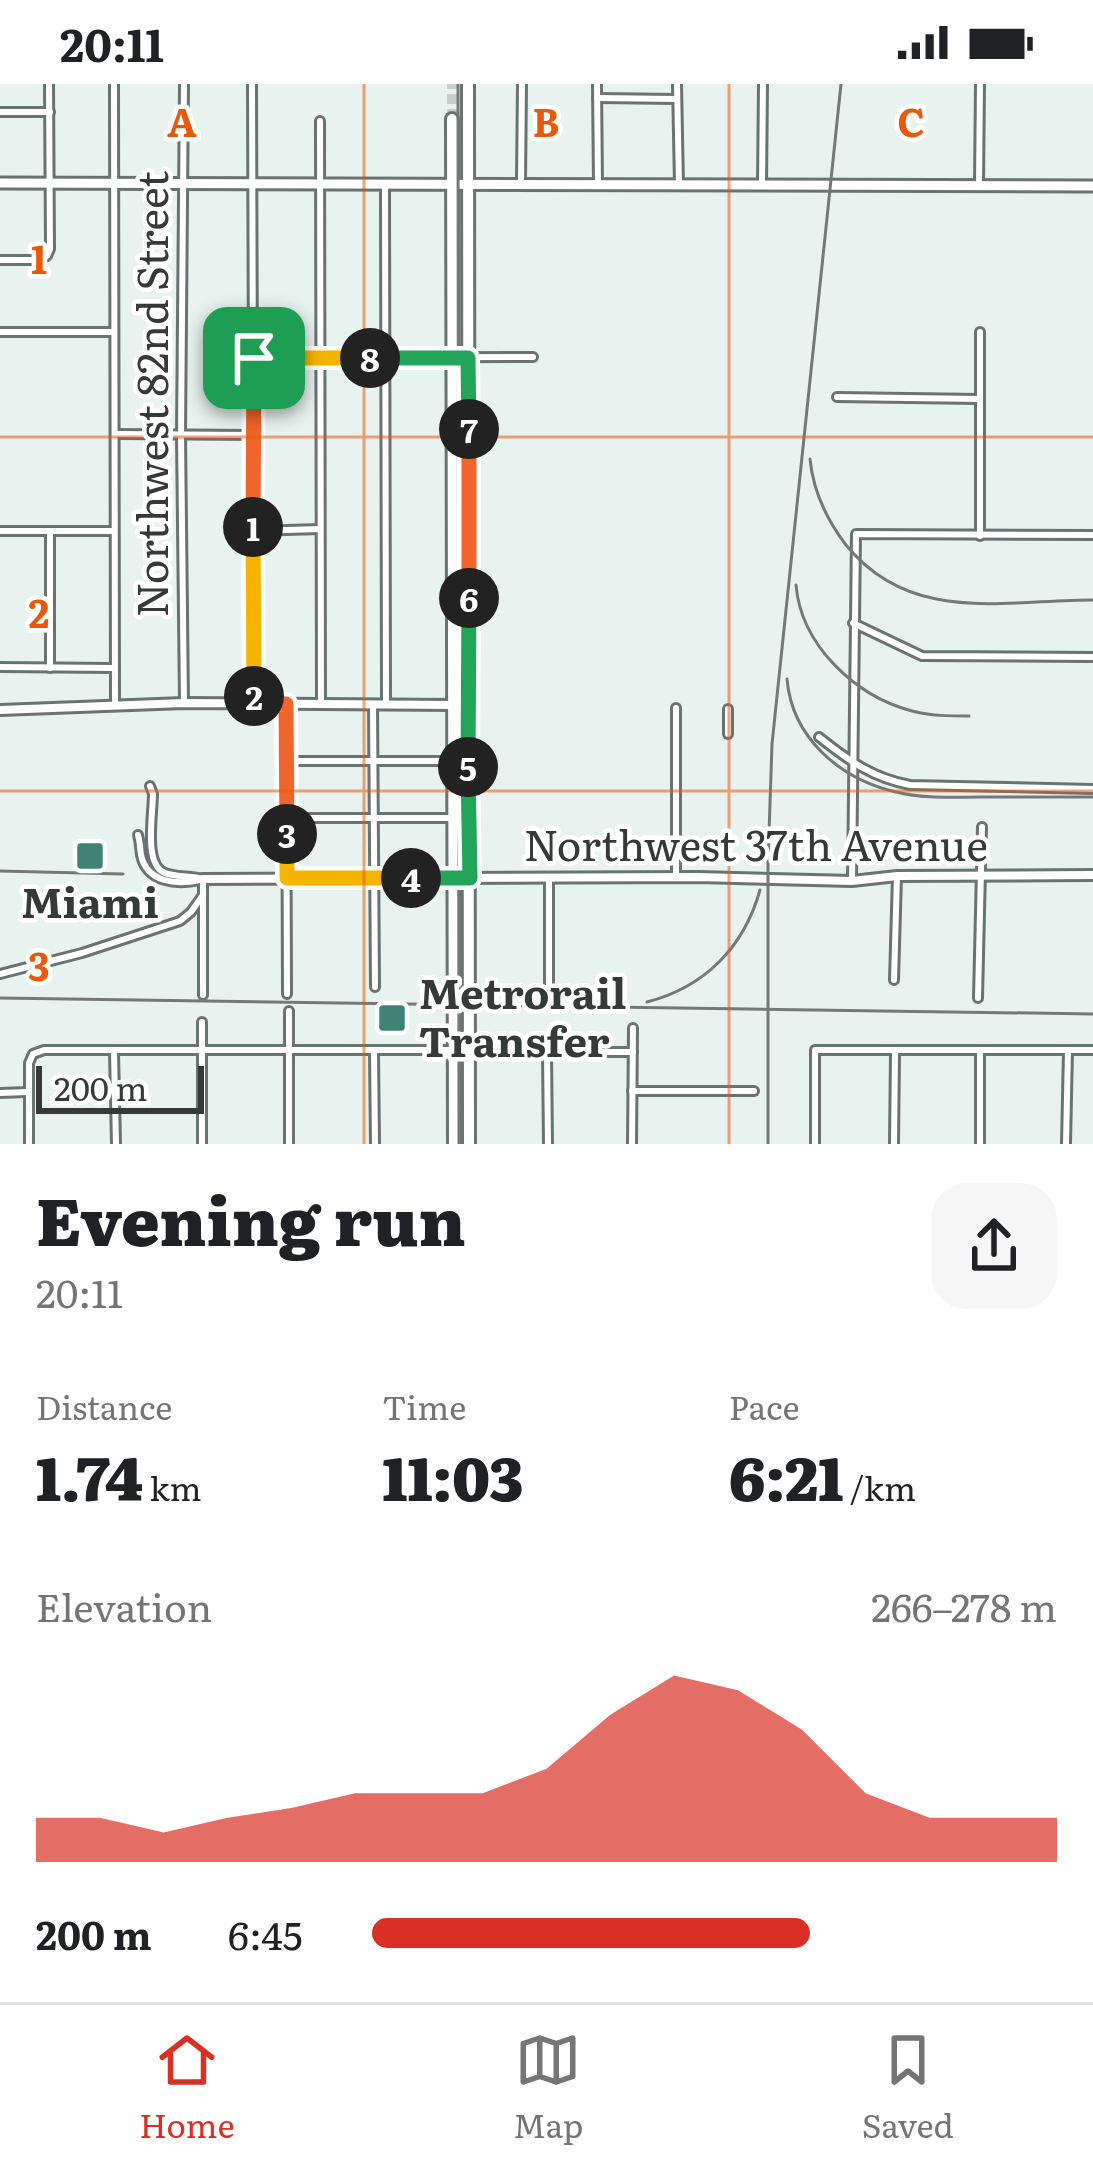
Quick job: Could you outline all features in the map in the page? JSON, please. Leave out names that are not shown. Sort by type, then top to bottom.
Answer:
[{"type":"main road","points":[[468,84],[469,1144]]},
{"type":"main road","points":[[452,118],[454,1144]]},
{"type":"main road","points":[[0,183],[1093,186]]},
{"type":"main road","points":[[454,1118],[469,1118]]},
{"type":"street","points":[[0,260],[47,256],[50,84]]},
{"type":"street","points":[[114,84],[116,707]]},
{"type":"street","name":"Northwest 82nd Street","points":[[184,84],[184,703]]},
{"type":"street","points":[[252,84],[254,703]]},
{"type":"street","points":[[521,185],[522,84]]},
{"type":"street","points":[[597,84],[598,184]]},
{"type":"street","points":[[677,84],[679,185]]},
{"type":"street","points":[[762,184],[763,84]]},
{"type":"street","points":[[979,185],[980,84]]},
{"type":"street","points":[[597,98],[677,99]]},
{"type":"street","points":[[0,112],[50,112]]},
{"type":"street","points":[[320,122],[321,704]]},
{"type":"street","points":[[385,184],[386,704]]},
{"type":"street","points":[[0,332],[113,332]]},
{"type":"street","points":[[980,332],[980,536]]},
{"type":"street","points":[[254,358],[533,357]]},
{"type":"street","points":[[837,397],[979,399]]},
{"type":"street","points":[[115,434],[253,435]]},
{"type":"street","points":[[253,531],[320,529]]},
{"type":"street","points":[[0,531],[114,531]]},
{"type":"street","points":[[50,531],[50,668]]},
{"type":"street","points":[[852,881],[856,534],[1093,535]]},
{"type":"street","points":[[853,622],[922,656],[1093,657]]},
{"type":"street","points":[[0,667],[113,668]]},
{"type":"street","points":[[0,710],[184,703],[454,705]]},
{"type":"street","points":[[286,704],[287,994]]},
{"type":"street","points":[[373,704],[375,987]]},
{"type":"street","points":[[676,708],[676,877]]},
{"type":"street","points":[[728,710],[728,734]]},
{"type":"street","points":[[819,737],[855,766],[884,780],[910,785],[1093,789]]},
{"type":"street","points":[[287,761],[454,761]]},
{"type":"street","name":"Northwest 37th Avenue","points":[[150,786],[155,864],[166,873],[203,878],[852,881],[897,876],[1093,875]]},
{"type":"street","points":[[287,818],[454,818]]},
{"type":"street","points":[[978,998],[982,827]]},
{"type":"street","name":"Northwest 37th Avenue","points":[[138,835],[145,864],[158,878],[183,882],[203,878]]},
{"type":"street","points":[[414,878],[415,859]]},
{"type":"street","points":[[894,980],[897,876]]},
{"type":"street","points":[[202,995],[203,878]]},
{"type":"street","points":[[549,878],[549,990]]},
{"type":"street","points":[[0,974],[180,921],[203,895]]},
{"type":"street","points":[[289,1011],[289,1144]]},
{"type":"street","points":[[202,1022],[202,1144]]},
{"type":"street","points":[[632,1144],[633,1028]]},
{"type":"street","points":[[29,1144],[29,1063],[33,1054],[44,1050],[454,1050]]},
{"type":"street","points":[[114,1050],[116,1144]]},
{"type":"street","points":[[547,1050],[548,1144]]},
{"type":"street","points":[[815,1144],[814,1050],[1093,1050]]},
{"type":"street","points":[[894,1144],[895,1050]]},
{"type":"street","points":[[1066,1144],[1067,1050]]},
{"type":"street","points":[[374,1051],[375,1144]]},
{"type":"street","points":[[980,1051],[980,1144]]},
{"type":"street","points":[[469,1052],[633,1052]]},
{"type":"street","points":[[632,1090],[754,1091]]},
{"type":"street","points":[[0,1093],[28,1093]]},
{"type":"tunnel","points":[[452,84],[452,119]]},
{"type":"railway","points":[[458,84],[459,1144]]},
{"type":"railway","points":[[768,1144],[772,744],[841,84]]},
{"type":"railway","points":[[810,459],[827,515],[846,545],[872,570],[900,587],[929,598],[960,602],[1093,600]]},
{"type":"railway","points":[[796,585],[808,628],[834,665],[852,680],[912,711],[969,716]]},
{"type":"railway","points":[[787,679],[798,720],[822,753],[875,786],[928,797],[1093,797]]},
{"type":"railway","points":[[0,871],[123,874]]},
{"type":"railway","points":[[647,1002],[687,986],[719,962],[744,929],[760,890]]},
{"type":"railway","points":[[0,998],[1093,1014]]},
{"type":"place","name":"Miami","points":[[90,856]]},
{"type":"place","name":"Metrorail Transfer","points":[[392,1018]]},
{"type":"route","points":[[254,358],[468,358],[470,878],[287,878],[286,704],[254,703],[254,358]]}]
